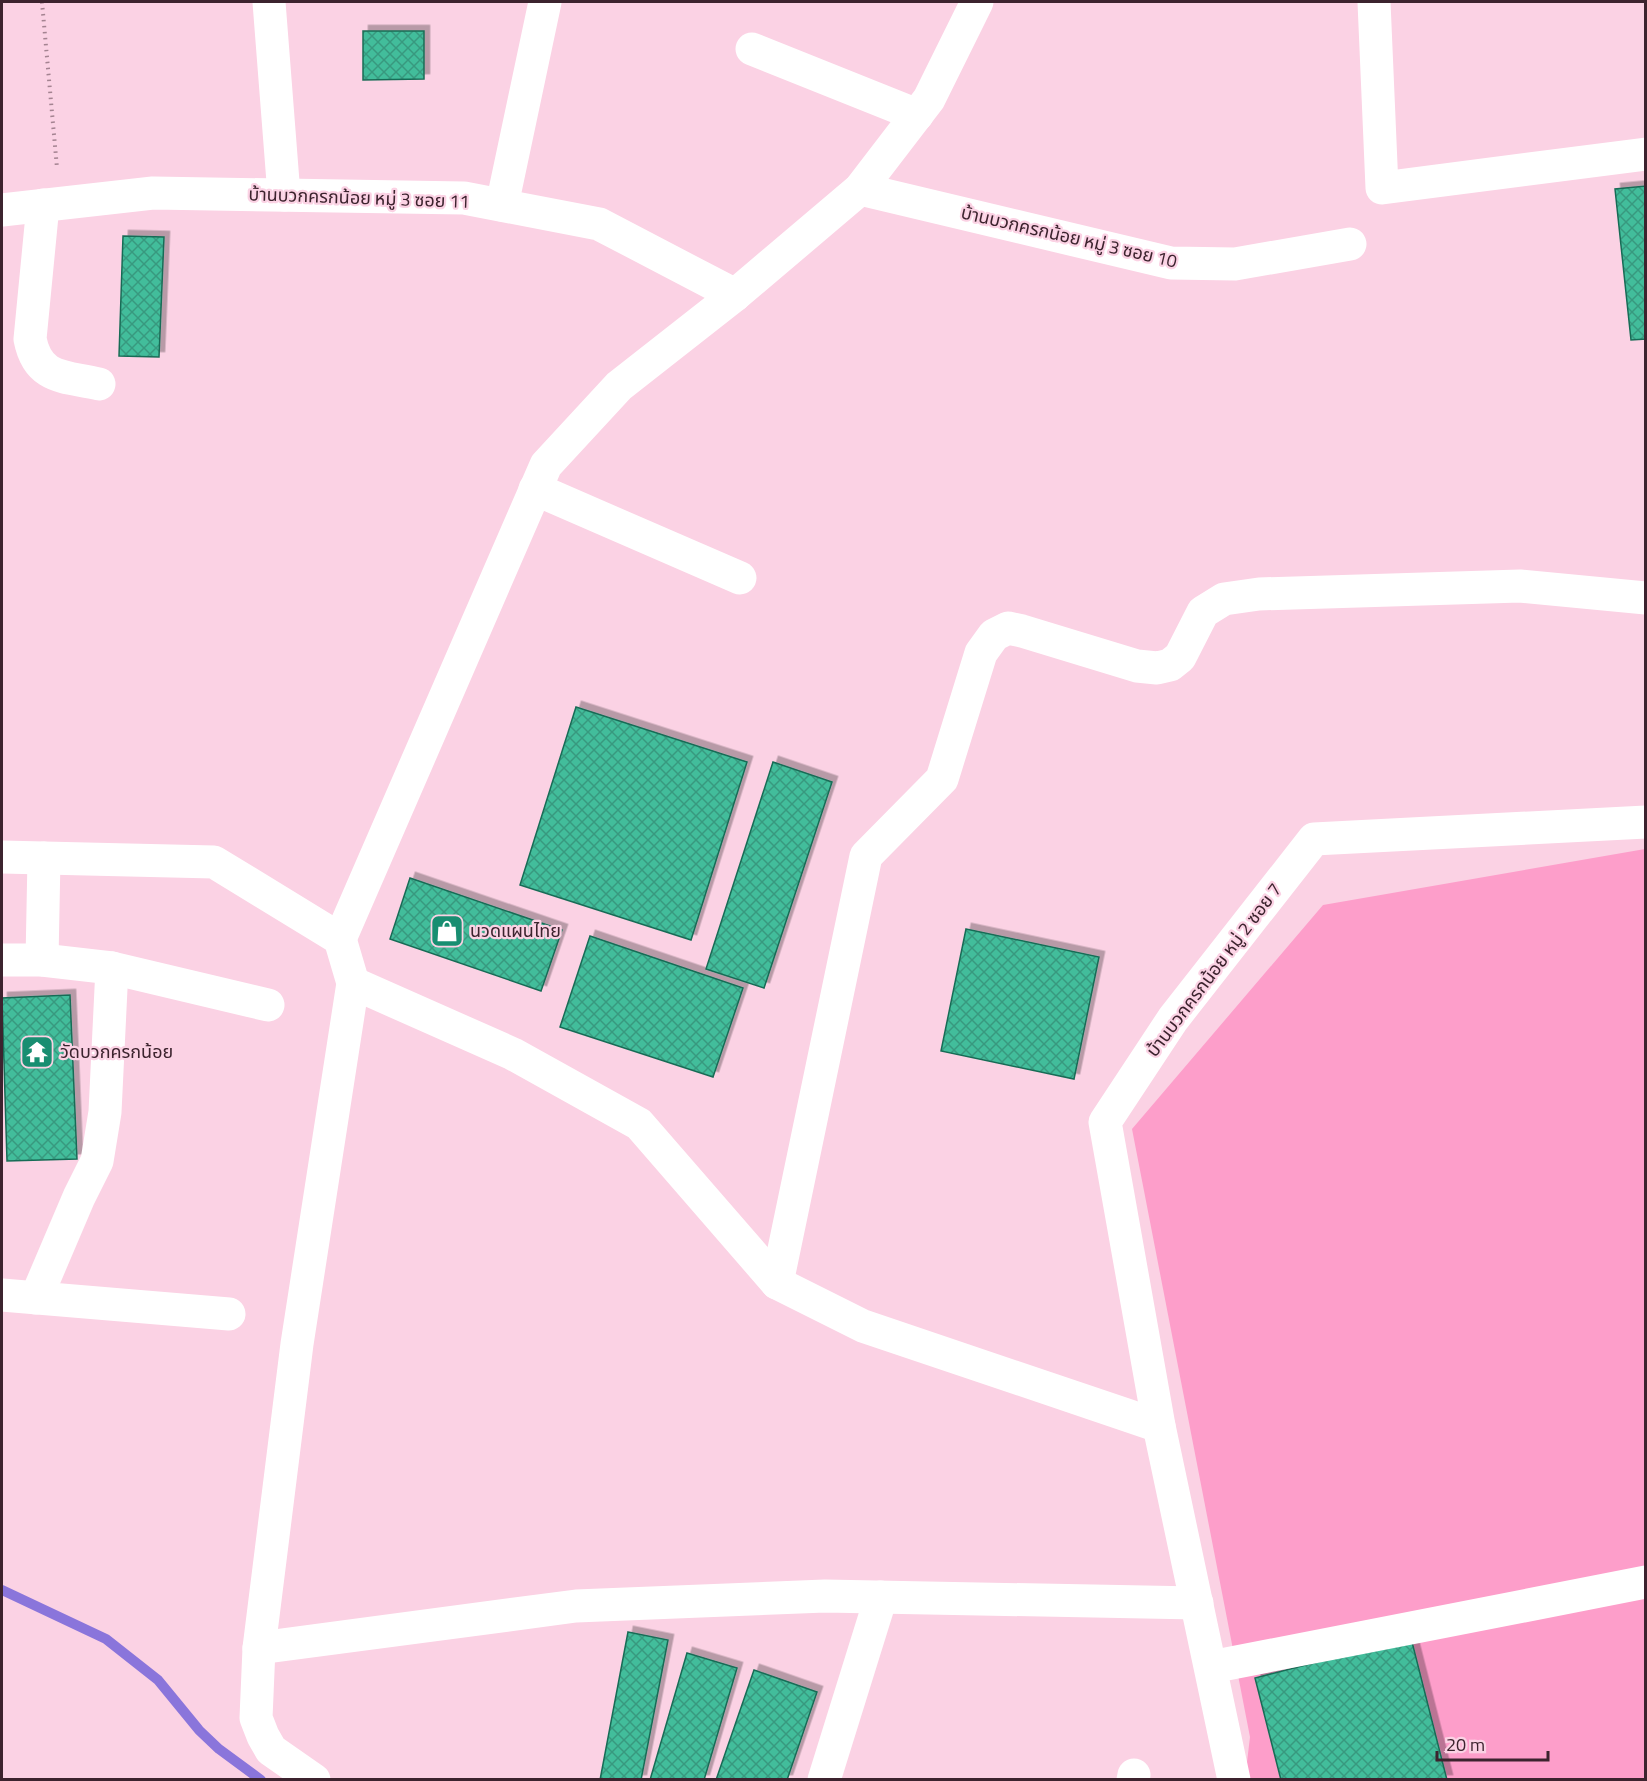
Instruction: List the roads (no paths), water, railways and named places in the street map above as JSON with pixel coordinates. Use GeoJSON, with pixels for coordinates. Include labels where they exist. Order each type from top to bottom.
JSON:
{"type":"FeatureCollection","features":[{"type":"Feature","properties":{"kind":"street"},"geometry":{"type":"LineString","coordinates":[[269,2],[284,195]]}},
{"type":"Feature","properties":{"kind":"street"},"geometry":{"type":"LineString","coordinates":[[502,206],[544,2]]}},
{"type":"Feature","properties":{"kind":"street"},"geometry":{"type":"LineString","coordinates":[[314,1779],[271,1750],[256,1718],[259,1648],[297,1344],[353,983],[340,939],[546,465],[619,386],[735,294],[860,189],[929,99],[977,2]]}},
{"type":"Feature","properties":{"kind":"street"},"geometry":{"type":"LineString","coordinates":[[1374,2],[1382,188],[1646,154]]}},
{"type":"Feature","properties":{"kind":"street"},"geometry":{"type":"LineString","coordinates":[[752,49],[917,115]]}},
{"type":"Feature","properties":{"kind":"street","name":"บ้านบวกครกน้อย หมู่ 3 ซอย 10"},"geometry":{"type":"LineString","coordinates":[[860,189],[1171,263],[1235,264],[1350,244]]}},
{"type":"Feature","properties":{"kind":"street","name":"บ้านบวกครกน้อย หมู่ 3 ซอย 11"},"geometry":{"type":"LineString","coordinates":[[2,210],[153,193],[464,198],[599,224],[735,294]]}},
{"type":"Feature","properties":{"kind":"street"},"geometry":{"type":"LineString","coordinates":[[52,205],[30,339],[33,355],[45,371],[99,384]]}},
{"type":"Feature","properties":{"kind":"street"},"geometry":{"type":"LineString","coordinates":[[535,489],[740,578]]}},
{"type":"Feature","properties":{"kind":"street"},"geometry":{"type":"LineString","coordinates":[[777,1282],[866,856],[942,779],[981,653],[994,634],[1008,628],[1137,666],[1157,668],[1170,665],[1180,657],[1203,612],[1224,599],[1259,594],[1520,586],[1646,598]]}},
{"type":"Feature","properties":{"kind":"street","name":"บ้านบวกครกน้อย หมู่ 2 ซอย 7"},"geometry":{"type":"LineString","coordinates":[[1234,1779],[1160,1426],[1105,1122],[1173,1019],[1314,839],[1646,822]]}},
{"type":"Feature","properties":{"kind":"street"},"geometry":{"type":"LineString","coordinates":[[2,857],[214,862],[340,939]]}},
{"type":"Feature","properties":{"kind":"street"},"geometry":{"type":"LineString","coordinates":[[42,960],[44,858]]}},
{"type":"Feature","properties":{"kind":"street"},"geometry":{"type":"LineString","coordinates":[[2,960],[42,960],[111,968],[268,1005]]}},
{"type":"Feature","properties":{"kind":"street"},"geometry":{"type":"LineString","coordinates":[[36,1298],[79,1197],[97,1161],[105,1112],[111,968]]}},
{"type":"Feature","properties":{"kind":"street"},"geometry":{"type":"LineString","coordinates":[[353,983],[513,1054],[639,1124],[777,1282],[862,1326],[1160,1426]]}},
{"type":"Feature","properties":{"kind":"street"},"geometry":{"type":"LineString","coordinates":[[2,1295],[229,1314]]}},
{"type":"Feature","properties":{"kind":"street"},"geometry":{"type":"LineString","coordinates":[[1211,1667],[1646,1582]]}},
{"type":"Feature","properties":{"kind":"street"},"geometry":{"type":"LineString","coordinates":[[259,1648],[576,1606],[825,1596],[1197,1603]]}},
{"type":"Feature","properties":{"kind":"street"},"geometry":{"type":"LineString","coordinates":[[824,1779],[881,1597]]}},
{"type":"Feature","properties":{"kind":"waterway"},"geometry":{"type":"LineString","coordinates":[[2,1590],[106,1639],[158,1680],[199,1730],[219,1749],[261,1780]]}},
{"type":"Feature","properties":{"kind":"place","name":"นวดแผนไทย"},"geometry":{"type":"Point","coordinates":[447,931]}},
{"type":"Feature","properties":{"kind":"place","name":"วัดบวกครกน้อย"},"geometry":{"type":"Point","coordinates":[37,1052]}}]}
